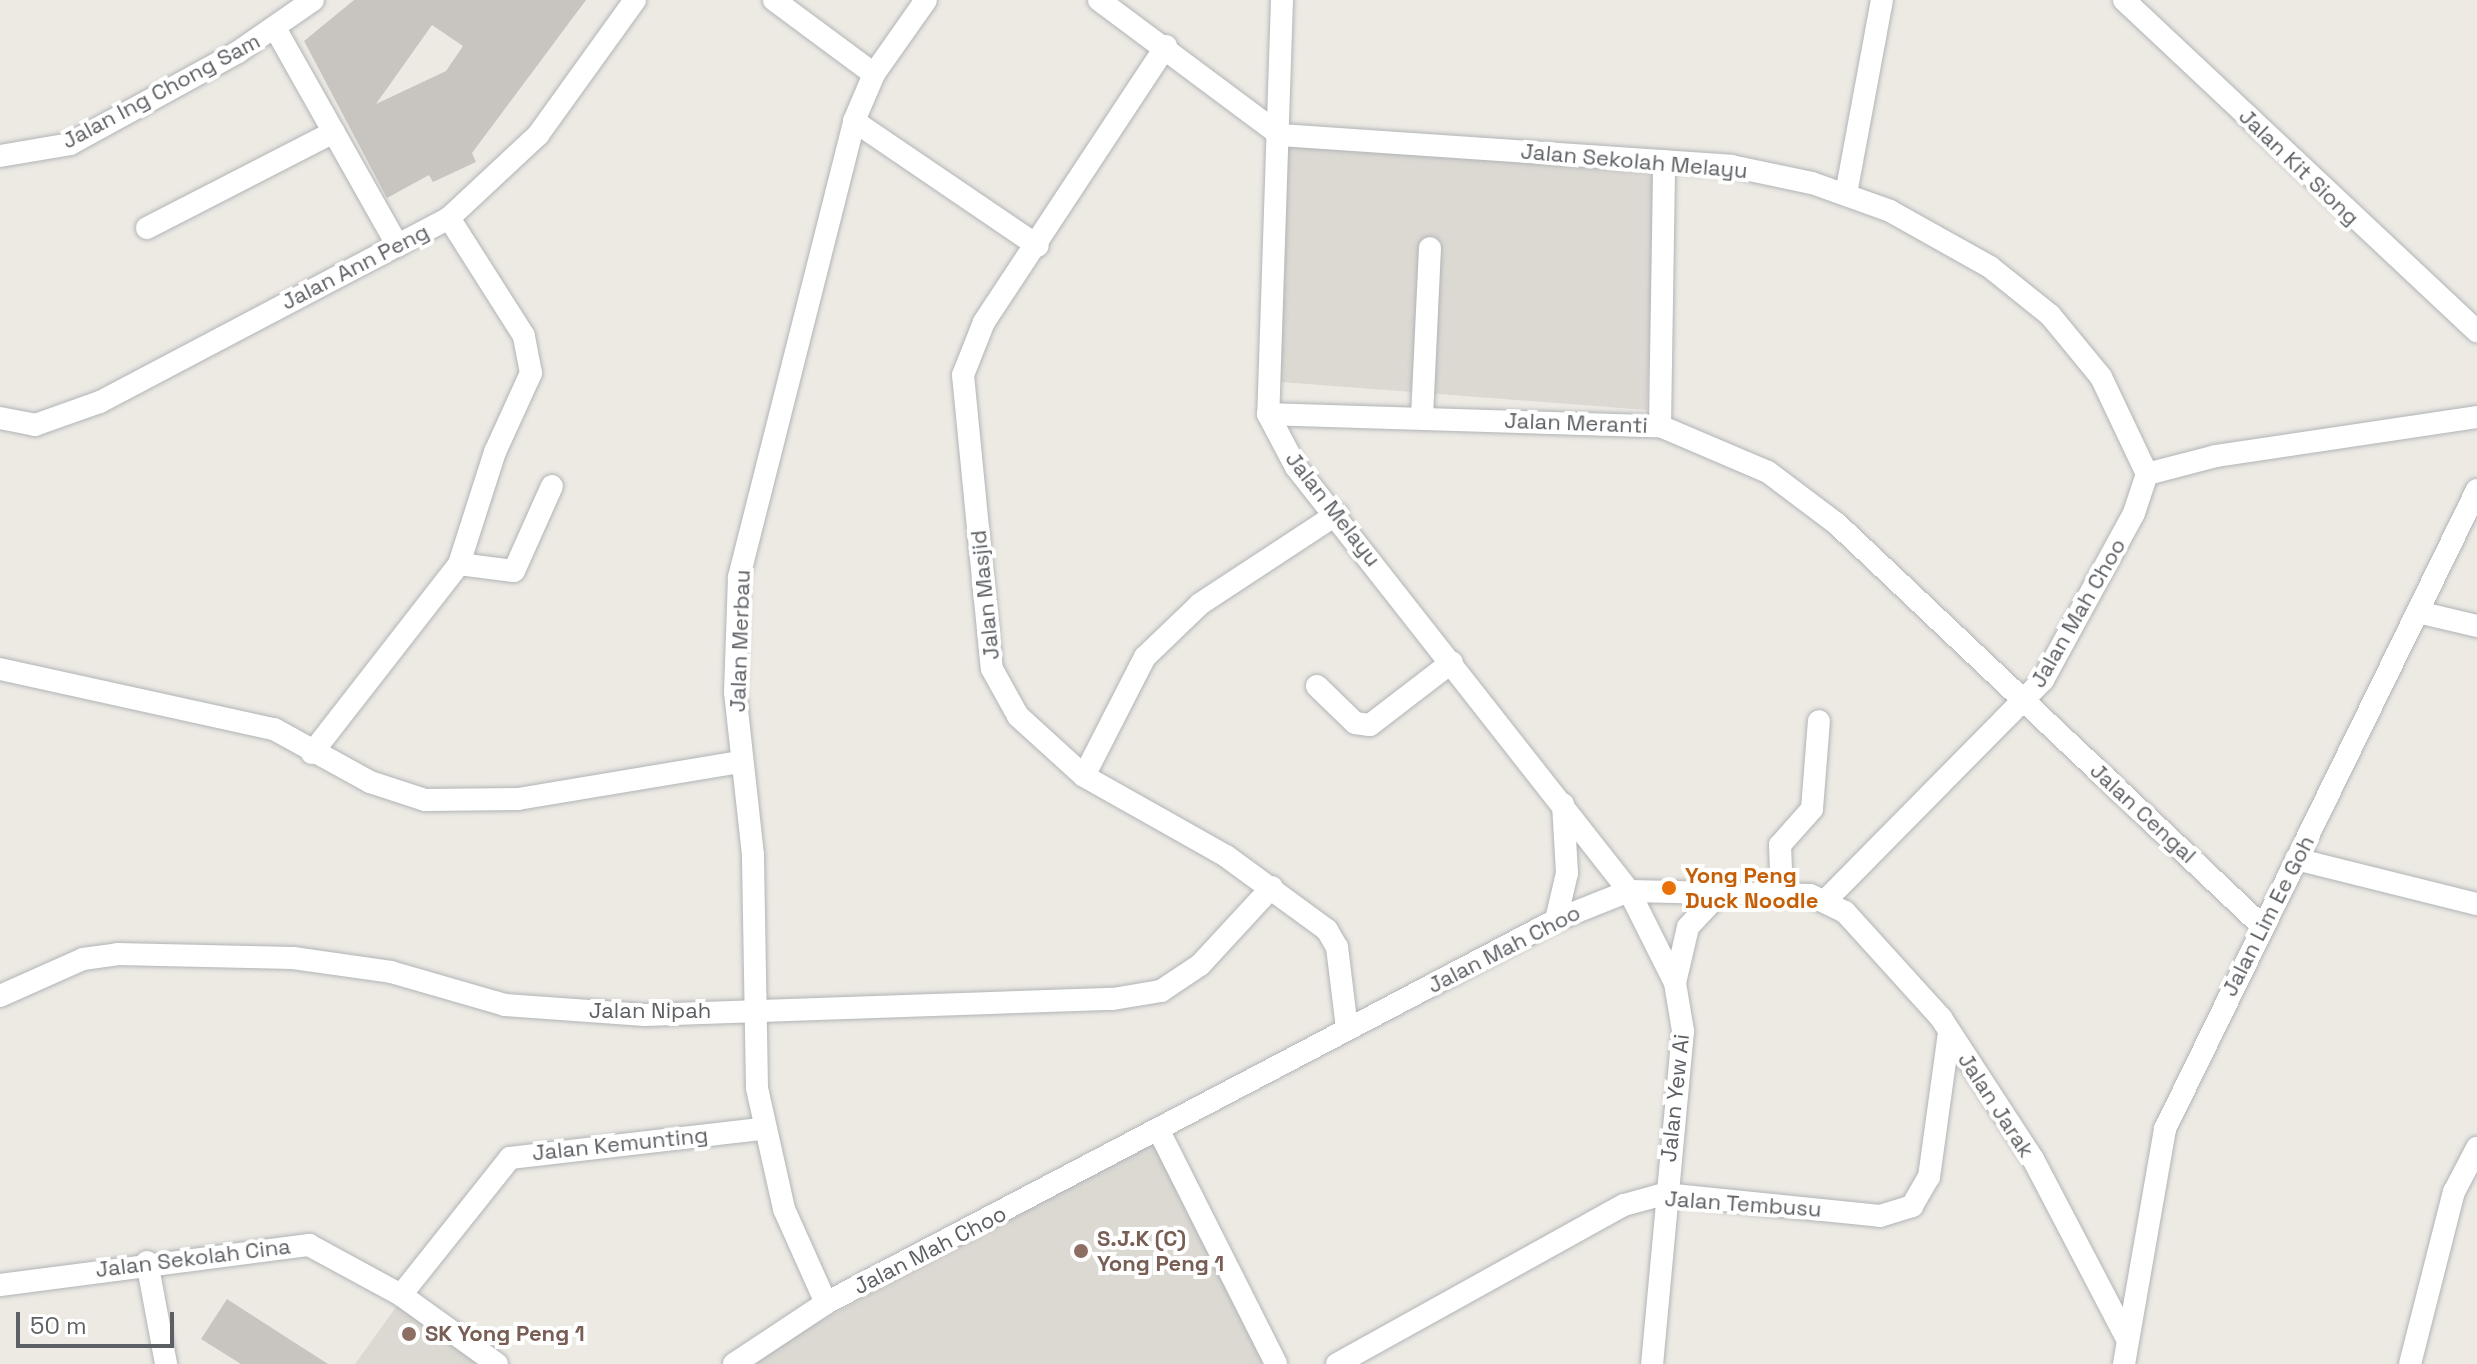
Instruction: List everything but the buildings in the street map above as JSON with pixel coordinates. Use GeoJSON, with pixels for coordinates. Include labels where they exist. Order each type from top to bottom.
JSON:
{"type":"FeatureCollection","features":[{"type":"Feature","properties":{"kind":"street","name":"Jalan Ing Chong Sam"},"geometry":{"type":"LineString","coordinates":[[0,156],[70,144],[275,28],[313,0]]}},
{"type":"Feature","properties":{"kind":"street","name":"Jalan Ann Peng"},"geometry":{"type":"LineString","coordinates":[[0,418],[35,425],[76,413],[449,218],[538,135],[635,0]]}},
{"type":"Feature","properties":{"kind":"street"},"geometry":{"type":"LineString","coordinates":[[774,0],[874,74]]}},
{"type":"Feature","properties":{"kind":"street","name":"Jalan Merbau"},"geometry":{"type":"LineString","coordinates":[[826,1303],[784,1209],[762,1129],[751,1009],[753,855],[739,762],[739,577],[854,121],[874,74],[926,0]]}},
{"type":"Feature","properties":{"kind":"street"},"geometry":{"type":"LineString","coordinates":[[1099,0],[1166,46],[1280,135]]}},
{"type":"Feature","properties":{"kind":"street"},"geometry":{"type":"LineString","coordinates":[[1268,414],[1280,135],[1282,0]]}},
{"type":"Feature","properties":{"kind":"street"},"geometry":{"type":"LineString","coordinates":[[1846,194],[1882,0]]}},
{"type":"Feature","properties":{"kind":"street","name":"Jalan Kit Siong"},"geometry":{"type":"LineString","coordinates":[[2124,0],[2477,331]]}},
{"type":"Feature","properties":{"kind":"street"},"geometry":{"type":"LineString","coordinates":[[275,28],[398,246]]}},
{"type":"Feature","properties":{"kind":"street","name":"Jalan Masjid"},"geometry":{"type":"LineString","coordinates":[[1166,46],[970,350],[964,401],[992,669],[1018,716],[1084,776],[1272,887],[1327,930],[1337,947],[1347,1028]]}},
{"type":"Feature","properties":{"kind":"street"},"geometry":{"type":"LineString","coordinates":[[854,121],[1038,246]]}},
{"type":"Feature","properties":{"kind":"street"},"geometry":{"type":"LineString","coordinates":[[147,228],[334,132]]}},
{"type":"Feature","properties":{"kind":"street","name":"Jalan Sekolah Melayu"},"geometry":{"type":"LineString","coordinates":[[1280,135],[1731,166],[1846,194],[1935,232],[2050,315],[2101,377],[2147,474]]}},
{"type":"Feature","properties":{"kind":"street"},"geometry":{"type":"LineString","coordinates":[[1660,426],[1664,161]]}},
{"type":"Feature","properties":{"kind":"street"},"geometry":{"type":"LineString","coordinates":[[312,753],[459,564],[532,356],[449,218]]}},
{"type":"Feature","properties":{"kind":"street"},"geometry":{"type":"LineString","coordinates":[[1422,417],[1430,248]]}},
{"type":"Feature","properties":{"kind":"street","name":"Jalan Meranti"},"geometry":{"type":"LineString","coordinates":[[1268,414],[1660,426],[1768,472],[1803,496],[2026,702]]}},
{"type":"Feature","properties":{"kind":"street","name":"Jalan Melayu"},"geometry":{"type":"LineString","coordinates":[[1268,414],[1296,467],[1337,514],[1629,891]]}},
{"type":"Feature","properties":{"kind":"street"},"geometry":{"type":"LineString","coordinates":[[2147,474],[2477,417]]}},
{"type":"Feature","properties":{"kind":"street","name":"Jalan Mah Choo"},"geometry":{"type":"LineString","coordinates":[[734,1364],[826,1303],[1160,1133],[1347,1028],[1556,920],[1629,891],[1827,899],[2026,702],[2134,513],[2147,474]]}},
{"type":"Feature","properties":{"kind":"street"},"geometry":{"type":"LineString","coordinates":[[459,564],[514,571],[552,486]]}},
{"type":"Feature","properties":{"kind":"street","name":"Jalan Lim Ee Goh"},"geometry":{"type":"LineString","coordinates":[[2124,1364],[2165,1129],[2260,924],[2422,613],[2477,490]]}},
{"type":"Feature","properties":{"kind":"street"},"geometry":{"type":"LineString","coordinates":[[1084,776],[1145,657],[1200,604],[1337,514]]}},
{"type":"Feature","properties":{"kind":"street"},"geometry":{"type":"LineString","coordinates":[[2422,613],[2477,626]]}},
{"type":"Feature","properties":{"kind":"street"},"geometry":{"type":"LineString","coordinates":[[1317,686],[1355,723],[1370,725],[1452,662]]}},
{"type":"Feature","properties":{"kind":"street"},"geometry":{"type":"LineString","coordinates":[[0,669],[230,716],[274,729],[312,753],[425,800],[518,799],[739,762]]}},
{"type":"Feature","properties":{"kind":"street","name":"Jalan Cengal"},"geometry":{"type":"LineString","coordinates":[[2026,702],[2260,924]]}},
{"type":"Feature","properties":{"kind":"street"},"geometry":{"type":"LineString","coordinates":[[1782,895],[1780,845],[1812,809],[1819,721]]}},
{"type":"Feature","properties":{"kind":"street"},"geometry":{"type":"LineString","coordinates":[[1556,920],[1567,873],[1562,803]]}},
{"type":"Feature","properties":{"kind":"street"},"geometry":{"type":"LineString","coordinates":[[2296,859],[2477,904]]}},
{"type":"Feature","properties":{"kind":"street","name":"Jalan Nipah"},"geometry":{"type":"LineString","coordinates":[[0,996],[83,959],[156,955],[293,958],[391,972],[505,1005],[645,1015],[1113,999],[1161,991],[1200,965],[1272,887]]}},
{"type":"Feature","properties":{"kind":"street","name":"Jalan Yew Ai"},"geometry":{"type":"LineString","coordinates":[[1629,891],[1675,983],[1683,1031],[1664,1194],[1652,1364]]}},
{"type":"Feature","properties":{"kind":"street"},"geometry":{"type":"LineString","coordinates":[[1675,983],[1688,927],[1717,896]]}},
{"type":"Feature","properties":{"kind":"street","name":"Jalan Jarak"},"geometry":{"type":"LineString","coordinates":[[1827,899],[1949,1032],[2033,1159],[2127,1339]]}},
{"type":"Feature","properties":{"kind":"street","name":"Jalan Tembusu"},"geometry":{"type":"LineString","coordinates":[[1337,1364],[1583,1225],[1664,1194],[1880,1216],[1912,1206],[1929,1177],[1949,1032]]}},
{"type":"Feature","properties":{"kind":"street","name":"Jalan Kemunting"},"geometry":{"type":"LineString","coordinates":[[401,1295],[510,1158],[762,1129]]}},
{"type":"Feature","properties":{"kind":"street"},"geometry":{"type":"LineString","coordinates":[[1160,1133],[1276,1364]]}},
{"type":"Feature","properties":{"kind":"street"},"geometry":{"type":"LineString","coordinates":[[2410,1364],[2454,1192],[2477,1148]]}},
{"type":"Feature","properties":{"kind":"street","name":"Jalan Sekolah Cina"},"geometry":{"type":"LineString","coordinates":[[0,1285],[147,1262],[309,1245],[401,1295],[497,1364]]}},
{"type":"Feature","properties":{"kind":"street"},"geometry":{"type":"LineString","coordinates":[[147,1262],[167,1364],[184,1364]]}},
{"type":"Feature","properties":{"kind":"shaded area"},"geometry":{"type":"Polygon","coordinates":[[[1284,125],[1656,150],[1647,410],[1281,382],[1272,336],[1284,125]]]}},
{"type":"Feature","properties":{"kind":"shaded area","name":"S.J.K (C) Yong Peng 1"},"geometry":{"type":"Polygon","coordinates":[[[1154,1142],[1270,1364],[741,1364],[1154,1142]]]}},
{"type":"Feature","properties":{"kind":"shaded area","name":"SK Yong Peng 1"},"geometry":{"type":"Polygon","coordinates":[[[399,1303],[482,1364],[355,1364],[399,1303]]]}},
{"type":"Feature","properties":{"kind":"place","name":"Yong Peng Duck Noodle"},"geometry":{"type":"Point","coordinates":[1669,888]}},
{"type":"Feature","properties":{"kind":"place","name":"S.J.K (C) Yong Peng 1"},"geometry":{"type":"Point","coordinates":[1081,1251]}},
{"type":"Feature","properties":{"kind":"place","name":"SK Yong Peng 1"},"geometry":{"type":"Point","coordinates":[409,1334]}}]}
